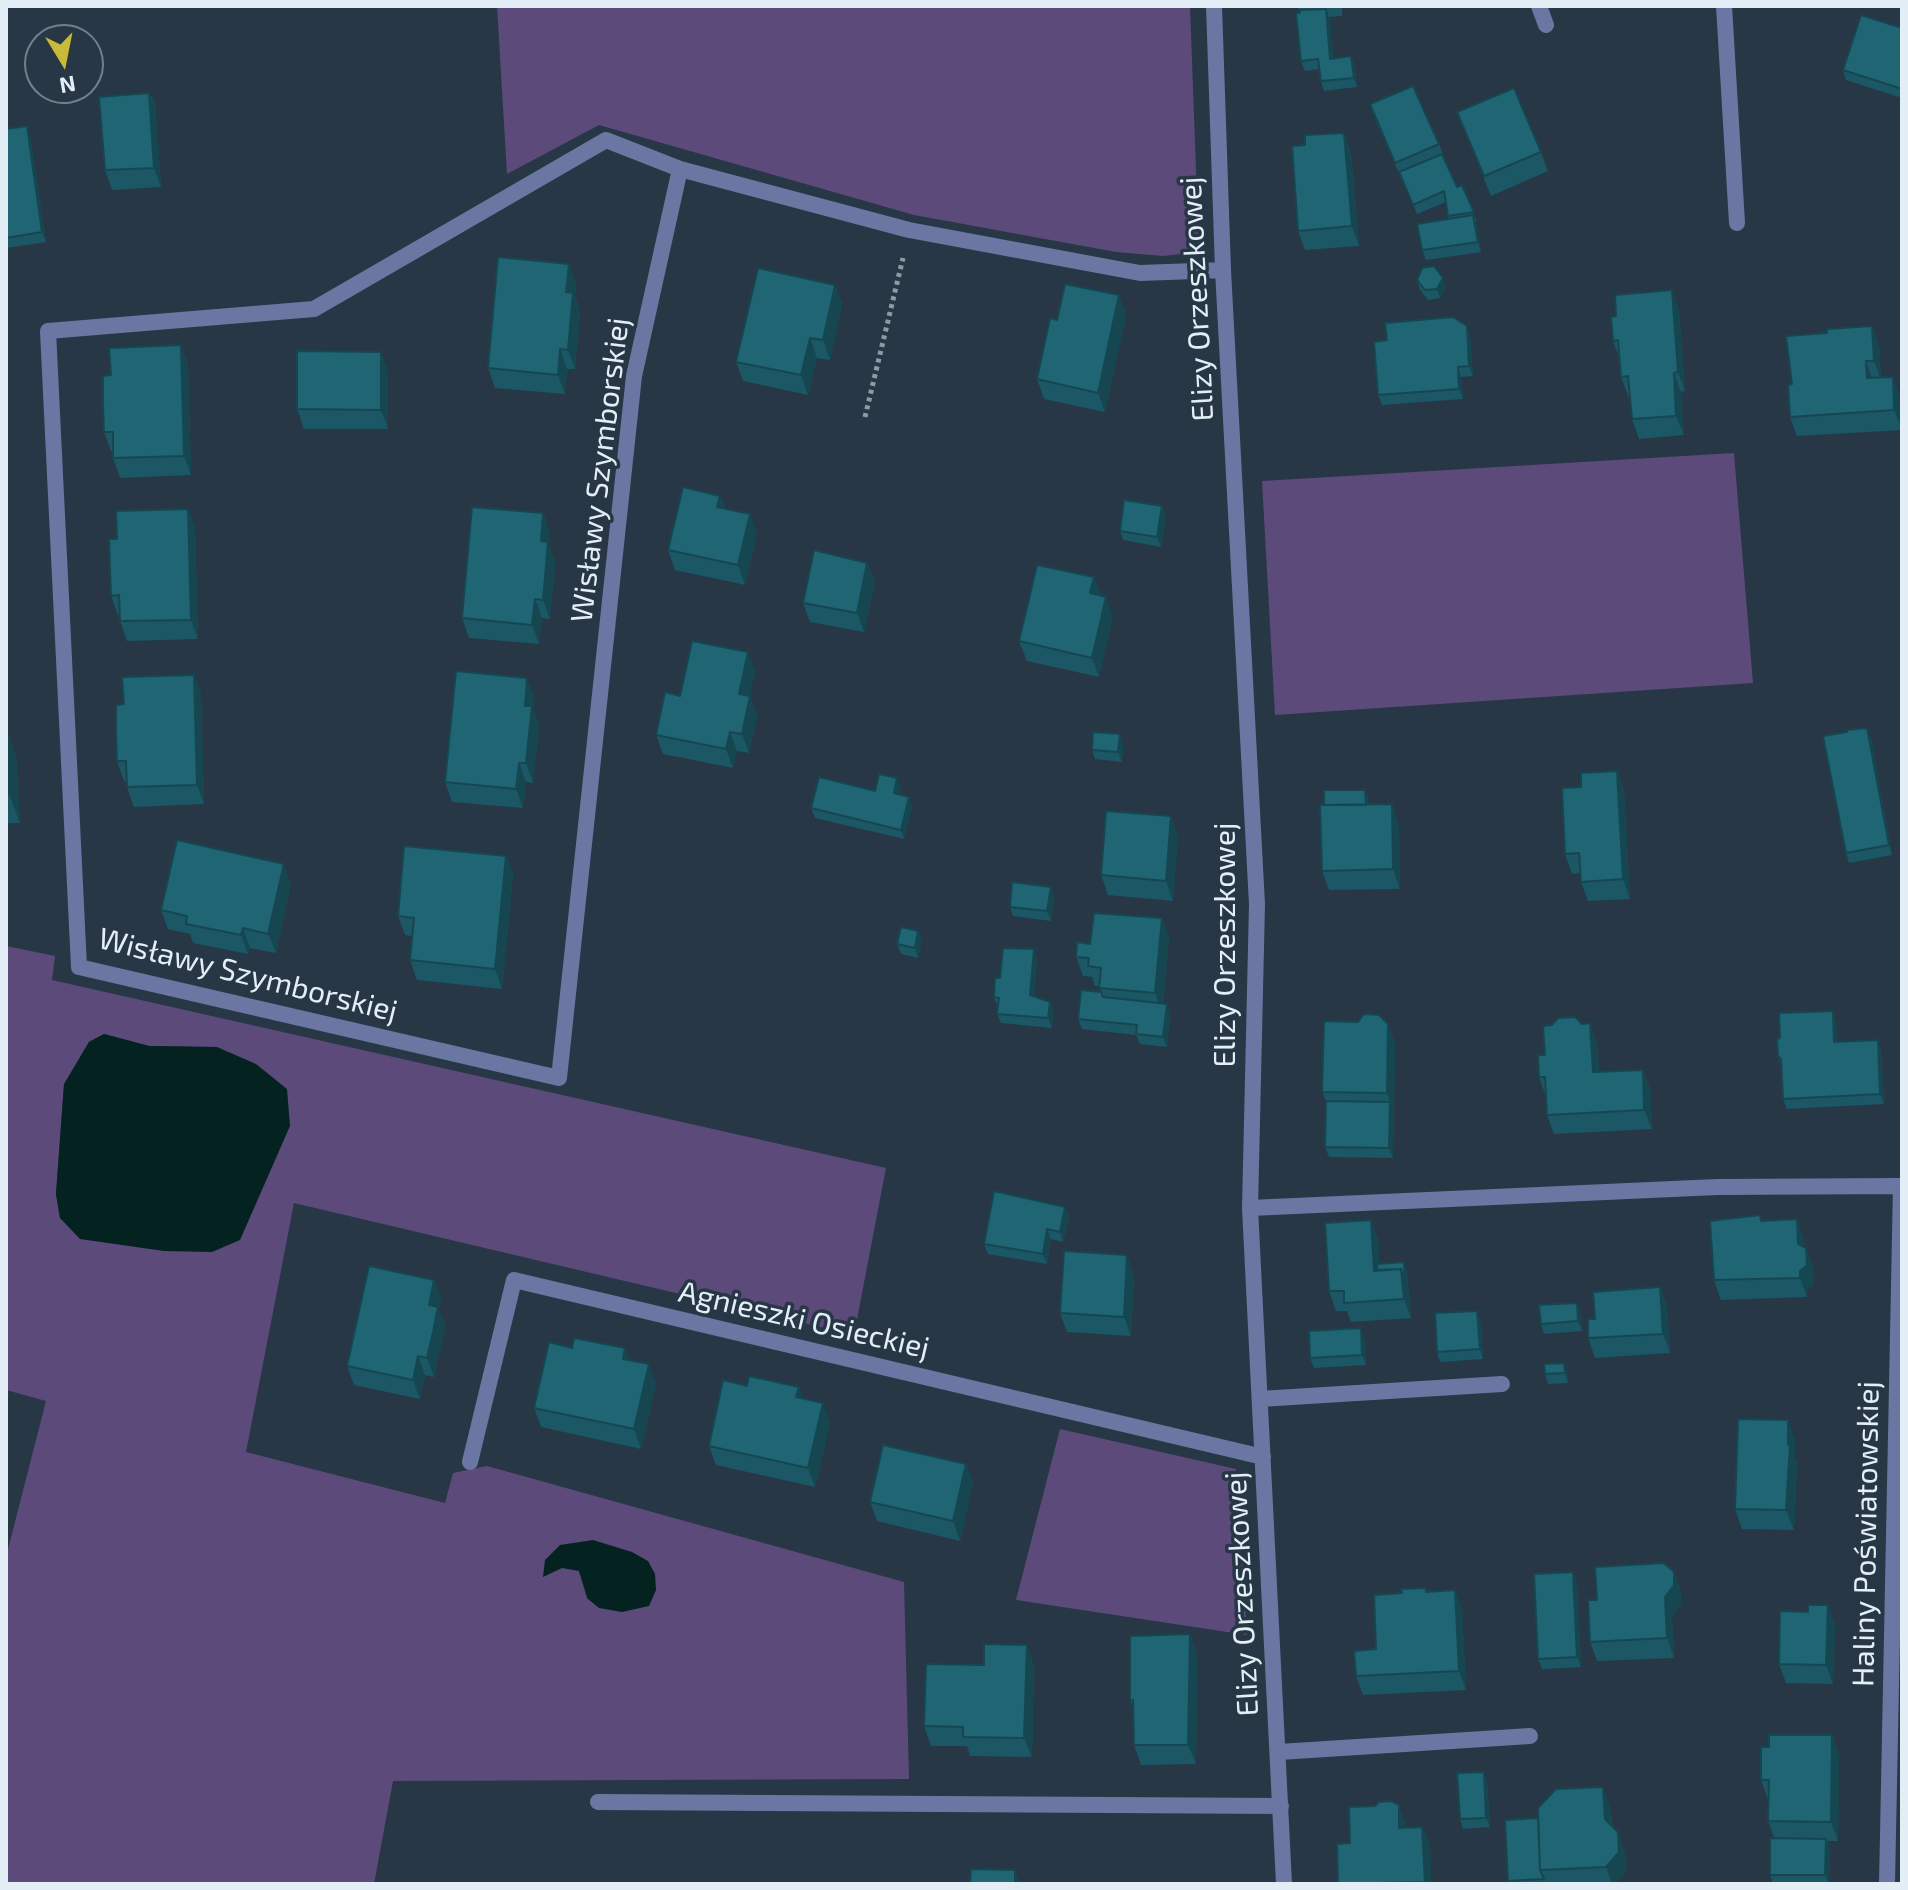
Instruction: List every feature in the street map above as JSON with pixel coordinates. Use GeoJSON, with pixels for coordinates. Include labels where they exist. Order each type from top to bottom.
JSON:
{"type":"FeatureCollection","features":[{"type":"Feature","properties":{"kind":"street","name":"Elizy Orzeszkowej"},"geometry":{"type":"LineString","coordinates":[[1214,6],[1223,270],[1257,904],[1250,1208],[1284,1884]]}},
{"type":"Feature","properties":{"kind":"street"},"geometry":{"type":"LineString","coordinates":[[1539,6],[1546,25]]}},
{"type":"Feature","properties":{"kind":"street"},"geometry":{"type":"LineString","coordinates":[[1724,6],[1737,223]]}},
{"type":"Feature","properties":{"kind":"street","name":"Wisławy Szymborskiej"},"geometry":{"type":"LineString","coordinates":[[680,169],[634,376],[559,1078],[79,967],[48,331],[314,309],[606,140],[680,169],[909,230],[1140,273],[1223,270]]}},
{"type":"Feature","properties":{"kind":"street","name":"Haliny Poświatowskiej"},"geometry":{"type":"LineString","coordinates":[[1250,1208],[1717,1187],[1902,1186],[1887,1884]]}},
{"type":"Feature","properties":{"kind":"street","name":"Agnieszki Osieckiej"},"geometry":{"type":"LineString","coordinates":[[470,1462],[514,1280],[1263,1457]]}},
{"type":"Feature","properties":{"kind":"street"},"geometry":{"type":"LineString","coordinates":[[1260,1399],[1502,1384]]}},
{"type":"Feature","properties":{"kind":"street"},"geometry":{"type":"LineString","coordinates":[[1279,1752],[1530,1736]]}},
{"type":"Feature","properties":{"kind":"street"},"geometry":{"type":"LineString","coordinates":[[598,1802],[1281,1806]]}},
{"type":"Feature","properties":{"kind":"path"},"geometry":{"type":"LineString","coordinates":[[865,417],[909,230]]}},
{"type":"Feature","properties":{"kind":"shaded area"},"geometry":{"type":"Polygon","coordinates":[[[497,6],[1190,6],[1199,252],[1163,256],[1116,252],[914,215],[599,125],[507,174],[497,6]]]}},
{"type":"Feature","properties":{"kind":"shaded area"},"geometry":{"type":"Polygon","coordinates":[[[1734,453],[1753,683],[1275,715],[1262,481],[1734,453]]]}},
{"type":"Feature","properties":{"kind":"shaded area"},"geometry":{"type":"Polygon","coordinates":[[[6,946],[55,956],[52,980],[886,1168],[854,1335],[294,1203],[246,1452],[445,1503],[453,1473],[487,1466],[904,1582],[909,1779],[393,1781],[374,1884],[6,1884],[6,1557],[46,1401],[6,1390],[6,946]],[[104,1034],[89,1042],[64,1085],[56,1194],[60,1218],[217,1047],[149,1046],[104,1034]],[[545,1560],[579,1571],[587,1599],[656,1590],[545,1560]]]}},
{"type":"Feature","properties":{"kind":"shaded area"},"geometry":{"type":"Polygon","coordinates":[[[104,1034],[149,1046],[217,1047],[256,1064],[287,1089],[290,1126],[240,1240],[212,1252],[164,1251],[80,1239],[60,1218],[56,1194],[64,1084],[89,1042],[104,1034]]]}},
{"type":"Feature","properties":{"kind":"shaded area"},"geometry":{"type":"Polygon","coordinates":[[[1060,1429],[1236,1469],[1247,1635],[1016,1600],[1060,1429]]]}},
{"type":"Feature","properties":{"kind":"shaded area"},"geometry":{"type":"Polygon","coordinates":[[[593,1540],[632,1552],[648,1561],[655,1574],[656,1590],[649,1606],[622,1612],[599,1608],[588,1599],[579,1571],[562,1568],[543,1577],[545,1560],[560,1545],[593,1540]]]}},
{"type":"Feature","properties":{"kind":"building"},"geometry":{"type":"Polygon","coordinates":[[[1326,9],[1330,59],[1351,56],[1354,78],[1321,81],[1318,59],[1301,61],[1296,13],[1300,10],[1326,9]]]}},
{"type":"Feature","properties":{"kind":"building"},"geometry":{"type":"Polygon","coordinates":[[[1861,15],[1902,28],[1902,89],[1843,70],[1861,15]]]}},
{"type":"Feature","properties":{"kind":"building"},"geometry":{"type":"Polygon","coordinates":[[[1413,86],[1439,144],[1395,163],[1370,104],[1413,86]]]}},
{"type":"Feature","properties":{"kind":"building"},"geometry":{"type":"Polygon","coordinates":[[[1514,88],[1541,152],[1484,176],[1457,112],[1514,88]]]}},
{"type":"Feature","properties":{"kind":"building"},"geometry":{"type":"Polygon","coordinates":[[[149,93],[154,168],[105,170],[100,104],[104,104],[104,97],[149,93]]]}},
{"type":"Feature","properties":{"kind":"building"},"geometry":{"type":"Polygon","coordinates":[[[27,126],[42,232],[6,238],[6,129],[27,126]]]}},
{"type":"Feature","properties":{"kind":"building"},"geometry":{"type":"Polygon","coordinates":[[[1344,133],[1352,226],[1298,231],[1292,146],[1305,145],[1305,135],[1344,133]]]}},
{"type":"Feature","properties":{"kind":"building"},"geometry":{"type":"Polygon","coordinates":[[[1442,154],[1457,187],[1462,185],[1474,212],[1448,216],[1444,191],[1413,205],[1399,172],[1442,154]]]}},
{"type":"Feature","properties":{"kind":"building"},"geometry":{"type":"Polygon","coordinates":[[[1473,215],[1478,242],[1422,250],[1417,224],[1473,215]]]}},
{"type":"Feature","properties":{"kind":"building"},"geometry":{"type":"Polygon","coordinates":[[[498,257],[569,264],[566,292],[573,293],[568,350],[560,349],[558,375],[488,368],[498,257]]]}},
{"type":"Feature","properties":{"kind":"building"},"geometry":{"type":"Polygon","coordinates":[[[1434,266],[1443,278],[1437,289],[1425,290],[1417,280],[1422,268],[1434,266]]]}},
{"type":"Feature","properties":{"kind":"building"},"geometry":{"type":"Polygon","coordinates":[[[758,268],[835,285],[823,340],[810,338],[801,375],[736,362],[758,268]]]}},
{"type":"Feature","properties":{"kind":"building"},"geometry":{"type":"Polygon","coordinates":[[[1065,284],[1119,295],[1098,393],[1037,379],[1050,318],[1057,320],[1065,284]]]}},
{"type":"Feature","properties":{"kind":"building"},"geometry":{"type":"Polygon","coordinates":[[[1672,290],[1678,372],[1674,373],[1676,416],[1632,419],[1628,376],[1621,377],[1618,340],[1613,341],[1611,317],[1616,316],[1615,295],[1672,290]]]}},
{"type":"Feature","properties":{"kind":"building"},"geometry":{"type":"Polygon","coordinates":[[[1453,317],[1467,326],[1469,366],[1458,367],[1459,389],[1378,395],[1374,342],[1387,340],[1385,323],[1453,317]]]}},
{"type":"Feature","properties":{"kind":"building"},"geometry":{"type":"Polygon","coordinates":[[[1872,326],[1874,361],[1866,361],[1867,378],[1893,377],[1894,410],[1790,417],[1788,385],[1792,384],[1786,336],[1872,326]]]}},
{"type":"Feature","properties":{"kind":"building"},"geometry":{"type":"Polygon","coordinates":[[[181,345],[184,456],[113,458],[113,432],[104,432],[103,405],[103,376],[111,375],[109,348],[181,345]]]}},
{"type":"Feature","properties":{"kind":"building"},"geometry":{"type":"Polygon","coordinates":[[[297,351],[381,352],[381,410],[297,409],[297,351]]]}},
{"type":"Feature","properties":{"kind":"building"},"geometry":{"type":"Polygon","coordinates":[[[683,487],[720,496],[717,507],[750,514],[738,565],[668,550],[683,487]]]}},
{"type":"Feature","properties":{"kind":"building"},"geometry":{"type":"Polygon","coordinates":[[[1124,500],[1162,506],[1157,537],[1120,531],[1124,500]]]}},
{"type":"Feature","properties":{"kind":"building"},"geometry":{"type":"Polygon","coordinates":[[[472,507],[543,513],[541,541],[548,542],[543,600],[535,599],[532,625],[462,618],[472,507]]]}},
{"type":"Feature","properties":{"kind":"building"},"geometry":{"type":"Polygon","coordinates":[[[188,509],[191,620],[120,621],[119,595],[111,596],[110,569],[109,539],[117,539],[116,511],[188,509]]]}},
{"type":"Feature","properties":{"kind":"building"},"geometry":{"type":"Polygon","coordinates":[[[814,550],[867,563],[857,613],[803,603],[814,550]]]}},
{"type":"Feature","properties":{"kind":"building"},"geometry":{"type":"Polygon","coordinates":[[[1037,565],[1094,577],[1090,593],[1106,597],[1092,658],[1019,641],[1037,565]]]}},
{"type":"Feature","properties":{"kind":"building"},"geometry":{"type":"Polygon","coordinates":[[[692,641],[748,652],[739,694],[750,696],[742,734],[730,732],[726,749],[656,735],[665,692],[680,696],[692,641]]]}},
{"type":"Feature","properties":{"kind":"building"},"geometry":{"type":"Polygon","coordinates":[[[456,671],[527,678],[525,706],[532,706],[526,763],[519,763],[516,789],[445,782],[456,671]]]}},
{"type":"Feature","properties":{"kind":"building"},"geometry":{"type":"Polygon","coordinates":[[[194,675],[197,785],[127,787],[126,761],[117,761],[116,705],[124,704],[122,677],[194,675]]]}},
{"type":"Feature","properties":{"kind":"building"},"geometry":{"type":"Polygon","coordinates":[[[1867,728],[1889,845],[1846,853],[1823,736],[1867,728]]]}},
{"type":"Feature","properties":{"kind":"building"},"geometry":{"type":"Polygon","coordinates":[[[1093,732],[1120,734],[1118,752],[1092,750],[1093,732]]]}},
{"type":"Feature","properties":{"kind":"building"},"geometry":{"type":"Polygon","coordinates":[[[6,738],[9,794],[6,794],[6,738]]]}},
{"type":"Feature","properties":{"kind":"building"},"geometry":{"type":"Polygon","coordinates":[[[1617,771],[1623,879],[1581,882],[1579,853],[1565,854],[1562,788],[1581,787],[1581,773],[1617,771]]]}},
{"type":"Feature","properties":{"kind":"building"},"geometry":{"type":"Polygon","coordinates":[[[879,774],[897,778],[894,793],[909,797],[901,830],[811,808],[819,777],[875,791],[879,774]]]}},
{"type":"Feature","properties":{"kind":"building"},"geometry":{"type":"Polygon","coordinates":[[[1324,790],[1365,790],[1366,805],[1324,805],[1324,790]]]}},
{"type":"Feature","properties":{"kind":"building"},"geometry":{"type":"Polygon","coordinates":[[[1392,804],[1393,869],[1322,871],[1320,805],[1392,804]]]}},
{"type":"Feature","properties":{"kind":"building"},"geometry":{"type":"Polygon","coordinates":[[[1106,811],[1171,816],[1166,881],[1101,875],[1106,811]]]}},
{"type":"Feature","properties":{"kind":"building"},"geometry":{"type":"Polygon","coordinates":[[[177,840],[284,864],[268,934],[243,928],[241,935],[186,924],[187,916],[161,910],[177,840]]]}},
{"type":"Feature","properties":{"kind":"building"},"geometry":{"type":"Polygon","coordinates":[[[404,846],[506,856],[495,969],[410,960],[414,918],[398,916],[404,846]]]}},
{"type":"Feature","properties":{"kind":"building"},"geometry":{"type":"Polygon","coordinates":[[[1012,882],[1051,887],[1047,911],[1010,907],[1012,882]]]}},
{"type":"Feature","properties":{"kind":"building"},"geometry":{"type":"Polygon","coordinates":[[[1094,913],[1162,918],[1155,993],[1099,988],[1101,968],[1088,966],[1089,958],[1076,957],[1077,942],[1090,944],[1094,913]]]}},
{"type":"Feature","properties":{"kind":"building"},"geometry":{"type":"Polygon","coordinates":[[[901,927],[918,931],[915,948],[897,944],[901,927]]]}},
{"type":"Feature","properties":{"kind":"building"},"geometry":{"type":"Polygon","coordinates":[[[1003,948],[1034,949],[1030,995],[1050,1002],[1048,1018],[997,1014],[999,998],[994,997],[995,978],[1000,978],[1003,948]]]}},
{"type":"Feature","properties":{"kind":"building"},"geometry":{"type":"Polygon","coordinates":[[[1081,990],[1101,992],[1103,997],[1167,1004],[1163,1037],[1136,1034],[1137,1025],[1078,1019],[1081,990]]]}},
{"type":"Feature","properties":{"kind":"building"},"geometry":{"type":"Polygon","coordinates":[[[1833,1011],[1834,1042],[1878,1040],[1880,1094],[1783,1099],[1777,1040],[1780,1037],[1779,1013],[1833,1011]]]}},
{"type":"Feature","properties":{"kind":"building"},"geometry":{"type":"Polygon","coordinates":[[[1364,1014],[1379,1015],[1388,1024],[1387,1093],[1322,1092],[1324,1021],[1358,1022],[1364,1014]]]}},
{"type":"Feature","properties":{"kind":"building"},"geometry":{"type":"Polygon","coordinates":[[[1575,1017],[1582,1024],[1590,1023],[1593,1072],[1643,1070],[1644,1110],[1547,1115],[1545,1077],[1539,1077],[1538,1055],[1545,1055],[1543,1026],[1552,1025],[1558,1018],[1575,1017]]]}},
{"type":"Feature","properties":{"kind":"building"},"geometry":{"type":"Polygon","coordinates":[[[1326,1101],[1390,1102],[1389,1148],[1325,1147],[1326,1101]]]}},
{"type":"Feature","properties":{"kind":"building"},"geometry":{"type":"Polygon","coordinates":[[[994,1191],[1065,1207],[1060,1232],[1047,1229],[1043,1254],[984,1244],[994,1191]]]}},
{"type":"Feature","properties":{"kind":"building"},"geometry":{"type":"Polygon","coordinates":[[[1760,1215],[1761,1221],[1797,1219],[1798,1244],[1806,1248],[1807,1265],[1800,1271],[1800,1278],[1714,1280],[1710,1221],[1760,1215]]]}},
{"type":"Feature","properties":{"kind":"building"},"geometry":{"type":"Polygon","coordinates":[[[1371,1220],[1374,1271],[1401,1269],[1404,1299],[1344,1303],[1344,1291],[1329,1291],[1325,1223],[1371,1220]]]}},
{"type":"Feature","properties":{"kind":"building"},"geometry":{"type":"Polygon","coordinates":[[[1064,1251],[1127,1255],[1124,1317],[1060,1313],[1064,1251]]]}},
{"type":"Feature","properties":{"kind":"building"},"geometry":{"type":"Polygon","coordinates":[[[1404,1262],[1405,1278],[1401,1269],[1377,1270],[1377,1264],[1404,1262]]]}},
{"type":"Feature","properties":{"kind":"building"},"geometry":{"type":"Polygon","coordinates":[[[369,1266],[434,1280],[429,1305],[438,1307],[433,1332],[427,1358],[418,1356],[413,1380],[347,1366],[369,1266]]]}},
{"type":"Feature","properties":{"kind":"building"},"geometry":{"type":"Polygon","coordinates":[[[1660,1287],[1663,1334],[1588,1338],[1588,1319],[1595,1319],[1593,1292],[1660,1287]]]}},
{"type":"Feature","properties":{"kind":"building"},"geometry":{"type":"Polygon","coordinates":[[[1577,1303],[1578,1321],[1541,1324],[1539,1305],[1577,1303]]]}},
{"type":"Feature","properties":{"kind":"building"},"geometry":{"type":"Polygon","coordinates":[[[1477,1311],[1480,1349],[1437,1352],[1435,1313],[1477,1311]]]}},
{"type":"Feature","properties":{"kind":"building"},"geometry":{"type":"Polygon","coordinates":[[[1361,1328],[1362,1355],[1310,1358],[1309,1331],[1361,1328]]]}},
{"type":"Feature","properties":{"kind":"building"},"geometry":{"type":"Polygon","coordinates":[[[574,1338],[625,1348],[623,1359],[649,1364],[634,1429],[534,1408],[549,1342],[572,1348],[574,1338]]]}},
{"type":"Feature","properties":{"kind":"building"},"geometry":{"type":"Polygon","coordinates":[[[1564,1363],[1565,1373],[1545,1374],[1544,1364],[1564,1363]]]}},
{"type":"Feature","properties":{"kind":"building"},"geometry":{"type":"Polygon","coordinates":[[[749,1376],[799,1387],[796,1397],[823,1403],[808,1468],[709,1446],[723,1380],[747,1386],[749,1376]]]}},
{"type":"Feature","properties":{"kind":"building"},"geometry":{"type":"Polygon","coordinates":[[[1738,1419],[1788,1420],[1790,1445],[1786,1510],[1735,1509],[1738,1419]]]}},
{"type":"Feature","properties":{"kind":"building"},"geometry":{"type":"Polygon","coordinates":[[[883,1445],[966,1464],[953,1521],[870,1502],[883,1445]]]}},
{"type":"Feature","properties":{"kind":"building"},"geometry":{"type":"Polygon","coordinates":[[[1664,1563],[1674,1572],[1674,1585],[1665,1597],[1667,1638],[1590,1642],[1588,1600],[1597,1600],[1595,1567],[1664,1563]]]}},
{"type":"Feature","properties":{"kind":"building"},"geometry":{"type":"Polygon","coordinates":[[[1573,1572],[1577,1657],[1538,1659],[1534,1574],[1573,1572]]]}},
{"type":"Feature","properties":{"kind":"building"},"geometry":{"type":"Polygon","coordinates":[[[1426,1588],[1426,1592],[1455,1590],[1459,1671],[1356,1676],[1354,1651],[1376,1649],[1374,1595],[1426,1588]]]}},
{"type":"Feature","properties":{"kind":"building"},"geometry":{"type":"Polygon","coordinates":[[[1808,1605],[1828,1605],[1826,1665],[1779,1664],[1780,1611],[1808,1612],[1808,1605]]]}},
{"type":"Feature","properties":{"kind":"building"},"geometry":{"type":"Polygon","coordinates":[[[1190,1634],[1188,1745],[1134,1745],[1130,1636],[1190,1634]]]}},
{"type":"Feature","properties":{"kind":"building"},"geometry":{"type":"Polygon","coordinates":[[[984,1644],[1027,1645],[1024,1738],[963,1737],[963,1727],[924,1726],[926,1664],[984,1665],[984,1644]]]}},
{"type":"Feature","properties":{"kind":"building"},"geometry":{"type":"Polygon","coordinates":[[[1769,1735],[1832,1735],[1831,1822],[1768,1821],[1769,1780],[1761,1780],[1761,1747],[1769,1747],[1769,1735]]]}},
{"type":"Feature","properties":{"kind":"building"},"geometry":{"type":"Polygon","coordinates":[[[1484,1772],[1486,1818],[1460,1819],[1457,1773],[1484,1772]]]}},
{"type":"Feature","properties":{"kind":"building"},"geometry":{"type":"Polygon","coordinates":[[[1603,1787],[1605,1819],[1618,1832],[1619,1852],[1606,1867],[1540,1870],[1538,1808],[1556,1789],[1603,1787]]]}},
{"type":"Feature","properties":{"kind":"building"},"geometry":{"type":"Polygon","coordinates":[[[1391,1801],[1399,1805],[1399,1828],[1422,1827],[1425,1882],[1338,1884],[1337,1844],[1350,1843],[1349,1807],[1375,1806],[1379,1802],[1391,1801]]]}},
{"type":"Feature","properties":{"kind":"building"},"geometry":{"type":"Polygon","coordinates":[[[1538,1818],[1540,1870],[1544,1879],[1508,1881],[1505,1820],[1538,1818]]]}},
{"type":"Feature","properties":{"kind":"building"},"geometry":{"type":"Polygon","coordinates":[[[1770,1838],[1826,1839],[1825,1875],[1770,1875],[1770,1838]]]}},
{"type":"Feature","properties":{"kind":"building"},"geometry":{"type":"Polygon","coordinates":[[[971,1869],[1015,1870],[1015,1884],[970,1884],[971,1869]]]}}]}
